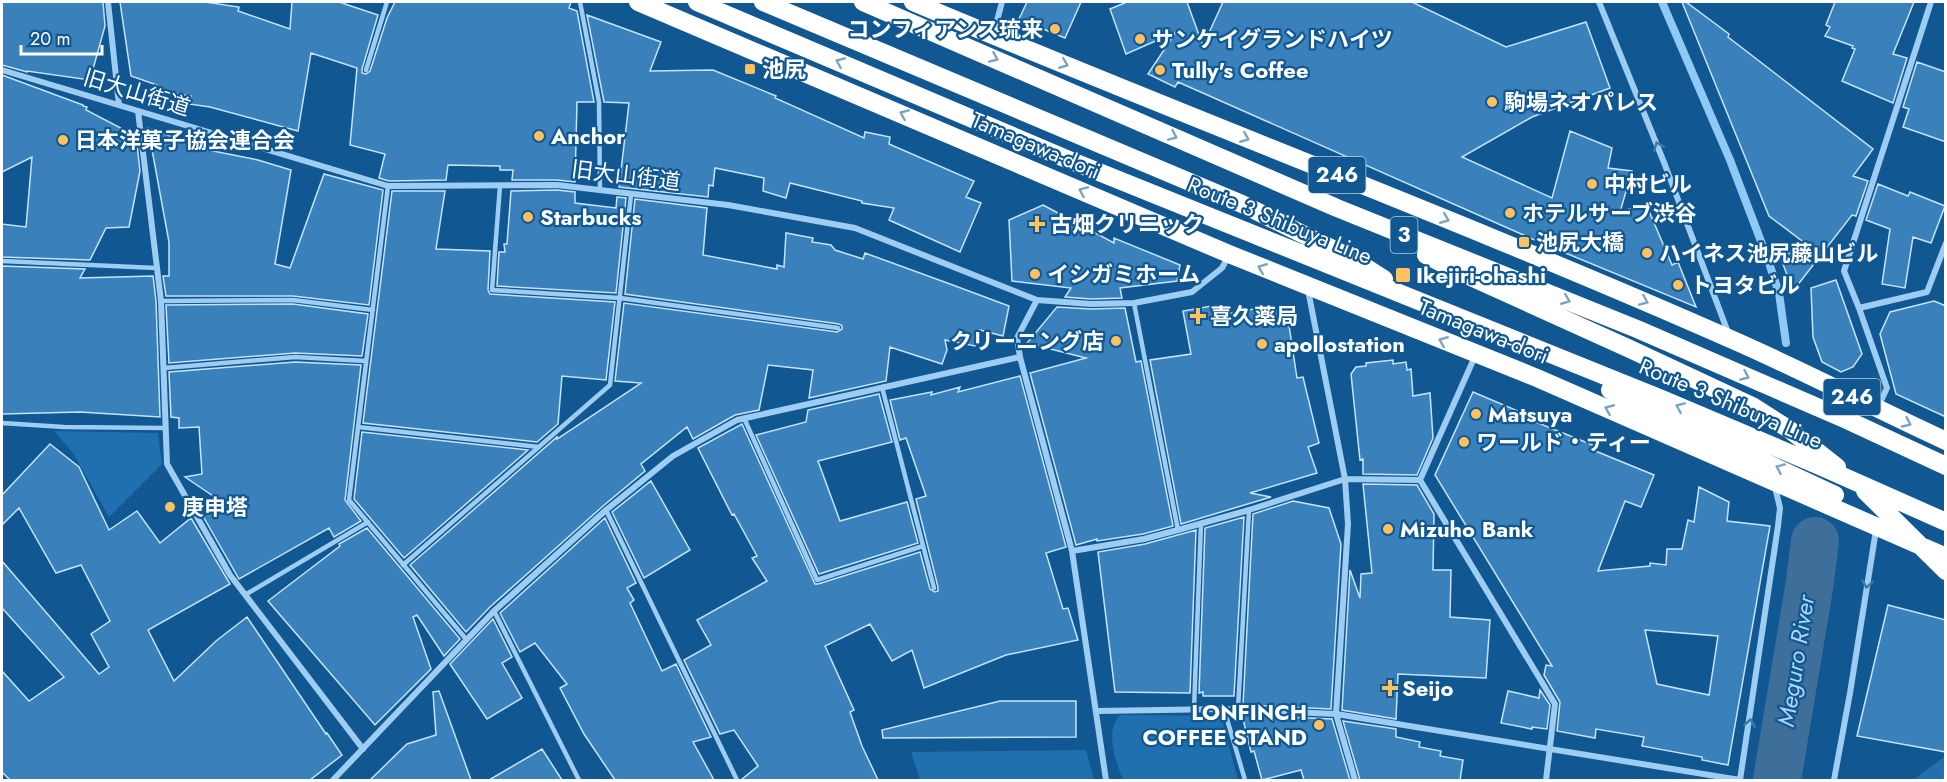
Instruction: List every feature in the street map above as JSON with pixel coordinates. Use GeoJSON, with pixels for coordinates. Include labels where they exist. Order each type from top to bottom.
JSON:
{"type":"FeatureCollection","features":[{"type":"Feature","properties":{"kind":"highway","name":"Tamagawa-dori"},"geometry":{"type":"LineString","coordinates":[[638,2],[1229,254],[1537,378],[1946,557]]}},
{"type":"Feature","properties":{"kind":"highway","name":"Route 3 Shibuya Line"},"geometry":{"type":"LineString","coordinates":[[697,2],[1069,160],[1694,413],[1946,522]]}},
{"type":"Feature","properties":{"kind":"highway"},"geometry":{"type":"LineString","coordinates":[[763,2],[1242,204],[1351,258],[1537,378]]}},
{"type":"Feature","properties":{"kind":"highway","name":"Route 3 Shibuya Line"},"geometry":{"type":"LineString","coordinates":[[863,2],[1337,208],[1637,329],[1847,420],[1946,466]]}},
{"type":"Feature","properties":{"kind":"highway","name":"246"},"geometry":{"type":"LineString","coordinates":[[913,2],[1625,293],[1783,362],[1946,441]]}},
{"type":"Feature","properties":{"kind":"highway"},"geometry":{"type":"LineString","coordinates":[[1337,208],[1451,268],[1754,407],[1790,430],[1835,465],[1946,571]]}},
{"type":"Feature","properties":{"kind":"highway"},"geometry":{"type":"LineString","coordinates":[[1496,333],[1632,401],[1798,477],[1946,550]]}},
{"type":"Feature","properties":{"kind":"street"},"geometry":{"type":"LineString","coordinates":[[108,2],[118,105]]}},
{"type":"Feature","properties":{"kind":"street"},"geometry":{"type":"LineString","coordinates":[[993,36],[1002,2]]}},
{"type":"Feature","properties":{"kind":"street"},"geometry":{"type":"LineString","coordinates":[[1599,2],[1665,165],[1730,338]]}},
{"type":"Feature","properties":{"kind":"street"},"geometry":{"type":"LineString","coordinates":[[1877,409],[1887,388],[1844,271],[1931,2]]}},
{"type":"Feature","properties":{"kind":"street","name":"旧大山街道"},"geometry":{"type":"LineString","coordinates":[[2,70],[388,186],[557,185],[728,205],[855,228],[1037,300],[1091,304],[1134,303],[1192,292],[1222,268],[1229,254]]}},
{"type":"Feature","properties":{"kind":"street"},"geometry":{"type":"LineString","coordinates":[[138,111],[161,300],[167,464],[230,575],[363,749]]}},
{"type":"Feature","properties":{"kind":"street"},"geometry":{"type":"LineString","coordinates":[[1858,308],[1927,292],[1946,243]]}},
{"type":"Feature","properties":{"kind":"street"},"geometry":{"type":"LineString","coordinates":[[1307,286],[1345,479],[1348,524],[1336,714],[1355,780]]}},
{"type":"Feature","properties":{"kind":"street"},"geometry":{"type":"LineString","coordinates":[[1037,300],[1017,338],[1020,357],[1072,551],[1106,780]]}},
{"type":"Feature","properties":{"kind":"street"},"geometry":{"type":"LineString","coordinates":[[1420,480],[1476,354]]}},
{"type":"Feature","properties":{"kind":"street"},"geometry":{"type":"LineString","coordinates":[[333,780],[494,611],[606,510],[673,456],[744,418],[1020,357]]}},
{"type":"Feature","properties":{"kind":"street"},"geometry":{"type":"LineString","coordinates":[[1072,551],[1144,539],[1201,524],[1345,479],[1420,480]]}},
{"type":"Feature","properties":{"kind":"street"},"geometry":{"type":"LineString","coordinates":[[1097,711],[1238,709],[1336,714],[1740,780],[1780,508],[1776,489],[1770,479]]}},
{"type":"Feature","properties":{"kind":"street"},"geometry":{"type":"LineString","coordinates":[[1420,480],[1555,704],[1546,780]]}},
{"type":"Feature","properties":{"kind":"street"},"geometry":{"type":"LineString","coordinates":[[1833,780],[1850,693],[1871,523]]}},
{"type":"Feature","properties":{"kind":"lane"},"geometry":{"type":"LineString","coordinates":[[366,70],[387,2]]}},
{"type":"Feature","properties":{"kind":"lane"},"geometry":{"type":"LineString","coordinates":[[580,2],[599,102],[600,191]]}},
{"type":"Feature","properties":{"kind":"lane"},"geometry":{"type":"LineString","coordinates":[[388,186],[349,500],[466,639]]}},
{"type":"Feature","properties":{"kind":"lane"},"geometry":{"type":"LineString","coordinates":[[500,186],[492,290],[620,298],[838,328]]}},
{"type":"Feature","properties":{"kind":"lane"},"geometry":{"type":"LineString","coordinates":[[404,566],[610,385],[631,195]]}},
{"type":"Feature","properties":{"kind":"lane"},"geometry":{"type":"LineString","coordinates":[[2,261],[156,268]]}},
{"type":"Feature","properties":{"kind":"lane"},"geometry":{"type":"LineString","coordinates":[[161,300],[293,300],[373,310]]}},
{"type":"Feature","properties":{"kind":"lane"},"geometry":{"type":"LineString","coordinates":[[1134,303],[1178,530]]}},
{"type":"Feature","properties":{"kind":"lane"},"geometry":{"type":"LineString","coordinates":[[164,368],[296,357],[366,362]]}},
{"type":"Feature","properties":{"kind":"lane"},"geometry":{"type":"LineString","coordinates":[[882,387],[934,588]]}},
{"type":"Feature","properties":{"kind":"lane"},"geometry":{"type":"LineString","coordinates":[[744,418],[816,580],[923,546]]}},
{"type":"Feature","properties":{"kind":"lane"},"geometry":{"type":"LineString","coordinates":[[2,423],[64,427],[165,428]]}},
{"type":"Feature","properties":{"kind":"lane"},"geometry":{"type":"LineString","coordinates":[[358,427],[539,447]]}},
{"type":"Feature","properties":{"kind":"lane"},"geometry":{"type":"LineString","coordinates":[[606,510],[737,780]]}},
{"type":"Feature","properties":{"kind":"lane"},"geometry":{"type":"LineString","coordinates":[[1238,709],[1249,510]]}},
{"type":"Feature","properties":{"kind":"lane"},"geometry":{"type":"LineString","coordinates":[[245,595],[368,522]]}},
{"type":"Feature","properties":{"kind":"lane"},"geometry":{"type":"LineString","coordinates":[[1194,709],[1201,524]]}},
{"type":"Feature","properties":{"kind":"lane"},"geometry":{"type":"LineString","coordinates":[[494,611],[579,780]]}},
{"type":"Feature","properties":{"kind":"lane"},"geometry":{"type":"LineString","coordinates":[[1224,709],[1245,780]]}},
{"type":"Feature","properties":{"kind":"shaded area"},"geometry":{"type":"Polygon","coordinates":[[[54,431],[158,433],[162,464],[109,517],[73,453],[54,431]]]}},
{"type":"Feature","properties":{"kind":"shaded area"},"geometry":{"type":"Polygon","coordinates":[[[1120,715],[1221,716],[1238,780],[1123,780],[1112,738],[1115,722],[1120,715]]]}},
{"type":"Feature","properties":{"kind":"shaded area"},"geometry":{"type":"Polygon","coordinates":[[[1086,750],[1094,780],[920,780],[911,752],[1086,750]]]}},
{"type":"Feature","properties":{"kind":"shaded area"},"geometry":{"type":"Polygon","coordinates":[[[1945,756],[1945,780],[1913,780],[1945,756]]]}},
{"type":"Feature","properties":{"kind":"building"},"geometry":{"type":"Polygon","coordinates":[[[2,2],[103,2],[105,26],[90,80],[27,72],[2,65],[2,2]]]}},
{"type":"Feature","properties":{"kind":"building"},"geometry":{"type":"Polygon","coordinates":[[[120,2],[205,2],[239,7],[238,11],[290,29],[292,2],[339,2],[378,15],[362,69],[362,73],[366,74],[370,71],[387,18],[395,2],[571,2],[569,8],[577,11],[594,102],[577,102],[575,182],[512,180],[513,170],[500,170],[500,166],[448,165],[446,180],[389,181],[379,178],[385,154],[350,145],[357,68],[311,53],[298,131],[210,107],[189,104],[191,96],[156,91],[157,85],[131,76],[120,2]]]}},
{"type":"Feature","properties":{"kind":"building","name":"コンフィアンス琉来"},"geometry":{"type":"Polygon","coordinates":[[[1027,2],[1081,2],[1065,38],[1019,19],[1027,2]]]}},
{"type":"Feature","properties":{"kind":"building"},"geometry":{"type":"Polygon","coordinates":[[[1127,2],[1187,2],[1203,46],[1223,2],[1412,2],[1506,47],[1586,22],[1610,88],[1532,117],[1462,157],[1552,198],[1570,131],[1612,148],[1608,168],[1632,171],[1620,212],[1646,204],[1672,265],[1678,262],[1696,307],[1546,245],[1178,82],[1175,87],[1148,74],[1176,32],[1126,54],[1110,9],[1127,2]]]}},
{"type":"Feature","properties":{"kind":"building"},"geometry":{"type":"Polygon","coordinates":[[[1682,2],[1686,2],[1729,34],[1728,37],[1873,149],[1853,176],[1868,181],[1856,216],[1852,215],[1793,291],[1780,256],[1810,247],[1769,216],[1682,2]]]}},
{"type":"Feature","properties":{"kind":"building"},"geometry":{"type":"Polygon","coordinates":[[[1835,2],[1914,2],[1893,54],[1907,58],[1893,103],[1842,81],[1855,49],[1852,48],[1853,46],[1825,36],[1830,27],[1826,25],[1835,2]]]}},
{"type":"Feature","properties":{"kind":"building"},"geometry":{"type":"Polygon","coordinates":[[[587,15],[661,42],[650,71],[713,70],[776,96],[775,98],[864,138],[865,132],[890,137],[889,144],[974,181],[966,197],[981,203],[960,252],[889,220],[894,208],[862,203],[862,201],[790,183],[786,198],[763,191],[764,178],[715,168],[713,186],[709,185],[708,197],[619,187],[629,103],[604,102],[587,15]]]}},
{"type":"Feature","properties":{"kind":"building"},"geometry":{"type":"Polygon","coordinates":[[[1917,62],[1946,72],[1946,142],[1903,127],[1909,109],[1903,107],[1917,62]]]}},
{"type":"Feature","properties":{"kind":"building"},"geometry":{"type":"Polygon","coordinates":[[[2,75],[83,105],[87,107],[86,110],[136,136],[140,171],[129,227],[106,228],[90,260],[2,257],[2,224],[26,227],[32,157],[2,172],[2,75]]]}},
{"type":"Feature","properties":{"kind":"building"},"geometry":{"type":"Polygon","coordinates":[[[148,128],[208,150],[258,160],[291,170],[275,264],[290,268],[324,174],[383,190],[369,305],[293,296],[166,296],[163,276],[169,276],[169,242],[148,128]]]}},
{"type":"Feature","properties":{"kind":"building"},"geometry":{"type":"Polygon","coordinates":[[[1878,184],[1908,196],[1910,192],[1945,206],[1931,243],[1913,237],[1905,288],[1882,284],[1890,229],[1866,220],[1878,184]]]}},
{"type":"Feature","properties":{"kind":"building"},"geometry":{"type":"Polygon","coordinates":[[[392,191],[445,191],[436,249],[490,251],[488,290],[490,294],[615,302],[606,380],[562,376],[558,424],[537,442],[363,423],[392,191]]]}},
{"type":"Feature","properties":{"kind":"building"},"geometry":{"type":"Polygon","coordinates":[[[511,191],[575,192],[575,203],[616,208],[617,197],[626,198],[616,293],[497,286],[499,252],[505,252],[504,244],[507,244],[511,191]]]}},
{"type":"Feature","properties":{"kind":"building"},"geometry":{"type":"Polygon","coordinates":[[[635,199],[707,208],[703,255],[777,269],[777,265],[784,267],[786,233],[813,238],[812,242],[831,245],[835,250],[863,259],[865,253],[950,284],[1009,306],[1003,336],[980,330],[975,346],[945,340],[947,350],[942,364],[890,347],[886,381],[809,398],[813,370],[768,365],[759,410],[735,415],[693,439],[687,427],[641,464],[645,471],[490,607],[466,632],[410,565],[557,437],[557,439],[641,383],[615,381],[624,303],[837,332],[842,329],[839,324],[625,294],[635,199]]]}},
{"type":"Feature","properties":{"kind":"building"},"geometry":{"type":"Polygon","coordinates":[[[1043,205],[1114,243],[1114,238],[1180,265],[1177,281],[1120,288],[1122,298],[1091,299],[1065,297],[1071,288],[1012,281],[1009,220],[1043,205]]]}},
{"type":"Feature","properties":{"kind":"building"},"geometry":{"type":"Polygon","coordinates":[[[2,266],[85,269],[80,278],[153,276],[160,417],[80,412],[2,414],[2,266]]]}},
{"type":"Feature","properties":{"kind":"building"},"geometry":{"type":"Polygon","coordinates":[[[1836,280],[1862,354],[1853,367],[1841,372],[1822,362],[1813,337],[1811,288],[1836,280]]]}},
{"type":"Feature","properties":{"kind":"building"},"geometry":{"type":"Polygon","coordinates":[[[1934,301],[1946,306],[1946,417],[1896,394],[1880,334],[1890,312],[1934,301]]]}},
{"type":"Feature","properties":{"kind":"building"},"geometry":{"type":"Polygon","coordinates":[[[293,304],[368,314],[362,356],[295,353],[169,363],[166,305],[293,304]]]}},
{"type":"Feature","properties":{"kind":"building"},"geometry":{"type":"Polygon","coordinates":[[[1217,305],[1219,315],[1272,306],[1288,319],[1297,378],[1303,377],[1319,443],[1308,447],[1317,473],[1250,493],[1271,497],[1181,524],[1150,360],[1191,354],[1183,311],[1217,305]]]}},
{"type":"Feature","properties":{"kind":"building"},"geometry":{"type":"Polygon","coordinates":[[[1057,307],[1125,308],[1136,362],[1141,361],[1173,526],[1143,534],[1097,541],[1097,539],[1076,545],[1030,373],[1086,358],[1027,343],[1057,307]]]}},
{"type":"Feature","properties":{"kind":"building"},"geometry":{"type":"Polygon","coordinates":[[[1393,360],[1393,364],[1406,362],[1407,370],[1411,369],[1413,396],[1430,393],[1433,438],[1417,475],[1363,474],[1351,374],[1356,367],[1366,366],[1366,363],[1393,360]]]}},
{"type":"Feature","properties":{"kind":"building"},"geometry":{"type":"Polygon","coordinates":[[[295,362],[361,365],[345,500],[361,521],[334,537],[329,528],[239,579],[200,511],[216,498],[185,477],[202,474],[199,427],[179,428],[179,418],[171,417],[169,372],[295,362]]]}},
{"type":"Feature","properties":{"kind":"building"},"geometry":{"type":"Polygon","coordinates":[[[1020,376],[1066,547],[1046,553],[1063,609],[1068,608],[1078,640],[1006,655],[924,688],[912,650],[892,661],[870,624],[825,646],[854,710],[850,712],[862,746],[878,780],[741,780],[758,766],[734,730],[720,734],[684,660],[711,645],[697,620],[767,581],[752,558],[757,556],[734,514],[732,515],[698,448],[742,424],[815,584],[920,552],[930,589],[935,592],[938,591],[938,587],[916,499],[926,496],[906,438],[900,440],[890,400],[932,392],[931,395],[960,387],[958,392],[1020,376]]]}},
{"type":"Feature","properties":{"kind":"building"},"geometry":{"type":"Polygon","coordinates":[[[1473,392],[1518,411],[1516,414],[1595,446],[1593,450],[1654,475],[1641,507],[1625,501],[1598,571],[1650,566],[1650,563],[1666,565],[1667,549],[1682,549],[1688,520],[1694,522],[1699,487],[1729,502],[1727,521],[1770,526],[1728,765],[1702,760],[1702,757],[1642,746],[1644,737],[1596,729],[1595,738],[1557,731],[1560,702],[1544,675],[1546,665],[1552,666],[1435,475],[1473,392]],[[1645,630],[1657,684],[1709,695],[1718,636],[1645,630]]]}},
{"type":"Feature","properties":{"kind":"building"},"geometry":{"type":"Polygon","coordinates":[[[879,394],[892,442],[818,461],[840,521],[907,502],[918,543],[819,574],[756,435],[806,422],[808,410],[879,394]]]}},
{"type":"Feature","properties":{"kind":"building"},"geometry":{"type":"Polygon","coordinates":[[[362,432],[528,450],[404,558],[354,499],[362,432]]]}},
{"type":"Feature","properties":{"kind":"building"},"geometry":{"type":"Polygon","coordinates":[[[50,444],[79,467],[109,530],[137,511],[160,543],[191,518],[230,584],[148,630],[174,681],[216,641],[247,617],[342,755],[310,780],[10,780],[2,772],[2,671],[29,701],[64,677],[2,608],[2,561],[99,674],[109,667],[91,634],[110,621],[81,565],[56,573],[19,508],[2,525],[2,495],[50,444]]]}},
{"type":"Feature","properties":{"kind":"building"},"geometry":{"type":"Polygon","coordinates":[[[651,481],[690,550],[644,578],[612,512],[651,481]]]}},
{"type":"Feature","properties":{"kind":"building"},"geometry":{"type":"Polygon","coordinates":[[[1363,484],[1417,485],[1434,514],[1433,570],[1451,570],[1450,617],[1490,620],[1486,678],[1398,674],[1396,719],[1342,710],[1350,570],[1360,598],[1361,574],[1372,573],[1363,484]]]}},
{"type":"Feature","properties":{"kind":"building"},"geometry":{"type":"Polygon","coordinates":[[[1293,501],[1329,508],[1341,544],[1331,709],[1243,705],[1253,514],[1293,501]]]}},
{"type":"Feature","properties":{"kind":"building"},"geometry":{"type":"Polygon","coordinates":[[[1244,517],[1234,696],[1203,696],[1203,692],[1199,693],[1205,528],[1244,517]]]}},
{"type":"Feature","properties":{"kind":"building"},"geometry":{"type":"Polygon","coordinates":[[[605,518],[636,583],[627,588],[634,600],[630,603],[662,671],[676,664],[711,737],[693,742],[714,780],[615,780],[584,734],[560,688],[567,684],[535,643],[520,652],[500,613],[605,518]]]}},
{"type":"Feature","properties":{"kind":"building"},"geometry":{"type":"Polygon","coordinates":[[[367,528],[460,639],[444,656],[417,615],[413,617],[431,669],[375,725],[268,601],[340,546],[339,544],[367,528]]]}},
{"type":"Feature","properties":{"kind":"building"},"geometry":{"type":"Polygon","coordinates":[[[1196,530],[1190,693],[1115,692],[1098,552],[1145,544],[1196,530]]]}},
{"type":"Feature","properties":{"kind":"building"},"geometry":{"type":"Polygon","coordinates":[[[1888,605],[1946,620],[1946,752],[1857,736],[1888,605]]]}},
{"type":"Feature","properties":{"kind":"building"},"geometry":{"type":"Polygon","coordinates":[[[493,619],[512,657],[502,663],[522,698],[487,719],[450,664],[493,619]]]}},
{"type":"Feature","properties":{"kind":"building"},"geometry":{"type":"Polygon","coordinates":[[[1540,690],[1550,705],[1547,729],[1532,727],[1532,729],[1501,723],[1508,691],[1539,698],[1540,690]]]}},
{"type":"Feature","properties":{"kind":"building"},"geometry":{"type":"Polygon","coordinates":[[[439,691],[471,780],[370,780],[407,744],[436,735],[433,692],[439,691]]]}},
{"type":"Feature","properties":{"kind":"building"},"geometry":{"type":"Polygon","coordinates":[[[1000,701],[1076,701],[1076,737],[883,738],[882,730],[1000,701]]]}},
{"type":"Feature","properties":{"kind":"building"},"geometry":{"type":"Polygon","coordinates":[[[1242,715],[1332,719],[1350,780],[1304,780],[1301,770],[1262,780],[1254,751],[1251,752],[1242,715]]]}},
{"type":"Feature","properties":{"kind":"building"},"geometry":{"type":"Polygon","coordinates":[[[1343,721],[1396,729],[1396,737],[1420,742],[1419,747],[1441,751],[1440,756],[1463,760],[1460,780],[1360,780],[1343,721]]]}},
{"type":"Feature","properties":{"kind":"building"},"geometry":{"type":"Polygon","coordinates":[[[542,749],[562,780],[489,780],[542,749]]]}},
{"type":"Feature","properties":{"kind":"waterway"},"geometry":{"type":"LineString","coordinates":[[1662,2],[1730,160],[1767,257],[1779,293],[1786,343]]}},
{"type":"Feature","properties":{"kind":"waterway","name":"Meguro River"},"geometry":{"type":"LineString","coordinates":[[1777,780],[1815,541]]}},
{"type":"Feature","properties":{"kind":"place","name":"コンフィアンス琉来"},"geometry":{"type":"Point","coordinates":[1055,29]}},
{"type":"Feature","properties":{"kind":"place","name":"サンケイグランドハイツ"},"geometry":{"type":"Point","coordinates":[1140,39]}},
{"type":"Feature","properties":{"kind":"place","name":"池尻"},"geometry":{"type":"Point","coordinates":[750,69]}},
{"type":"Feature","properties":{"kind":"place","name":"Tully's Coffee"},"geometry":{"type":"Point","coordinates":[1160,70]}},
{"type":"Feature","properties":{"kind":"place","name":"駒場ネオパレス"},"geometry":{"type":"Point","coordinates":[1492,102]}},
{"type":"Feature","properties":{"kind":"place","name":"Anchor"},"geometry":{"type":"Point","coordinates":[539,136]}},
{"type":"Feature","properties":{"kind":"place","name":"日本洋菓子協会連合会"},"geometry":{"type":"Point","coordinates":[63,140]}},
{"type":"Feature","properties":{"kind":"place","name":"中村ビル"},"geometry":{"type":"Point","coordinates":[1592,184]}},
{"type":"Feature","properties":{"kind":"place","name":"ホテルサーブ渋谷"},"geometry":{"type":"Point","coordinates":[1510,213]}},
{"type":"Feature","properties":{"kind":"place","name":"Starbucks"},"geometry":{"type":"Point","coordinates":[528,217]}},
{"type":"Feature","properties":{"kind":"place","name":"古畑クリニック"},"geometry":{"type":"Point","coordinates":[1037,224]}},
{"type":"Feature","properties":{"kind":"place","name":"池尻大橋"},"geometry":{"type":"Point","coordinates":[1524,242]}},
{"type":"Feature","properties":{"kind":"place","name":"ハイネス池尻藤山ビル"},"geometry":{"type":"Point","coordinates":[1647,253]}},
{"type":"Feature","properties":{"kind":"place","name":"イシガミホーム"},"geometry":{"type":"Point","coordinates":[1035,274]}},
{"type":"Feature","properties":{"kind":"place","name":"Ikejiri-ohashi"},"geometry":{"type":"Point","coordinates":[1403,275]}},
{"type":"Feature","properties":{"kind":"place","name":"トヨタビル"},"geometry":{"type":"Point","coordinates":[1678,285]}},
{"type":"Feature","properties":{"kind":"place","name":"喜久薬局"},"geometry":{"type":"Point","coordinates":[1198,316]}},
{"type":"Feature","properties":{"kind":"place","name":"クリーニング店"},"geometry":{"type":"Point","coordinates":[1116,341]}},
{"type":"Feature","properties":{"kind":"place","name":"apollostation"},"geometry":{"type":"Point","coordinates":[1262,344]}},
{"type":"Feature","properties":{"kind":"place","name":"Matsuya"},"geometry":{"type":"Point","coordinates":[1476,414]}},
{"type":"Feature","properties":{"kind":"place","name":"ワールド・ティー"},"geometry":{"type":"Point","coordinates":[1464,442]}},
{"type":"Feature","properties":{"kind":"place","name":"庚申塔"},"geometry":{"type":"Point","coordinates":[170,507]}},
{"type":"Feature","properties":{"kind":"place","name":"Mizuho Bank"},"geometry":{"type":"Point","coordinates":[1388,529]}},
{"type":"Feature","properties":{"kind":"place","name":"Seijo"},"geometry":{"type":"Point","coordinates":[1390,688]}},
{"type":"Feature","properties":{"kind":"place","name":"LONFINCH COFFEE STAND"},"geometry":{"type":"Point","coordinates":[1319,725]}}]}
